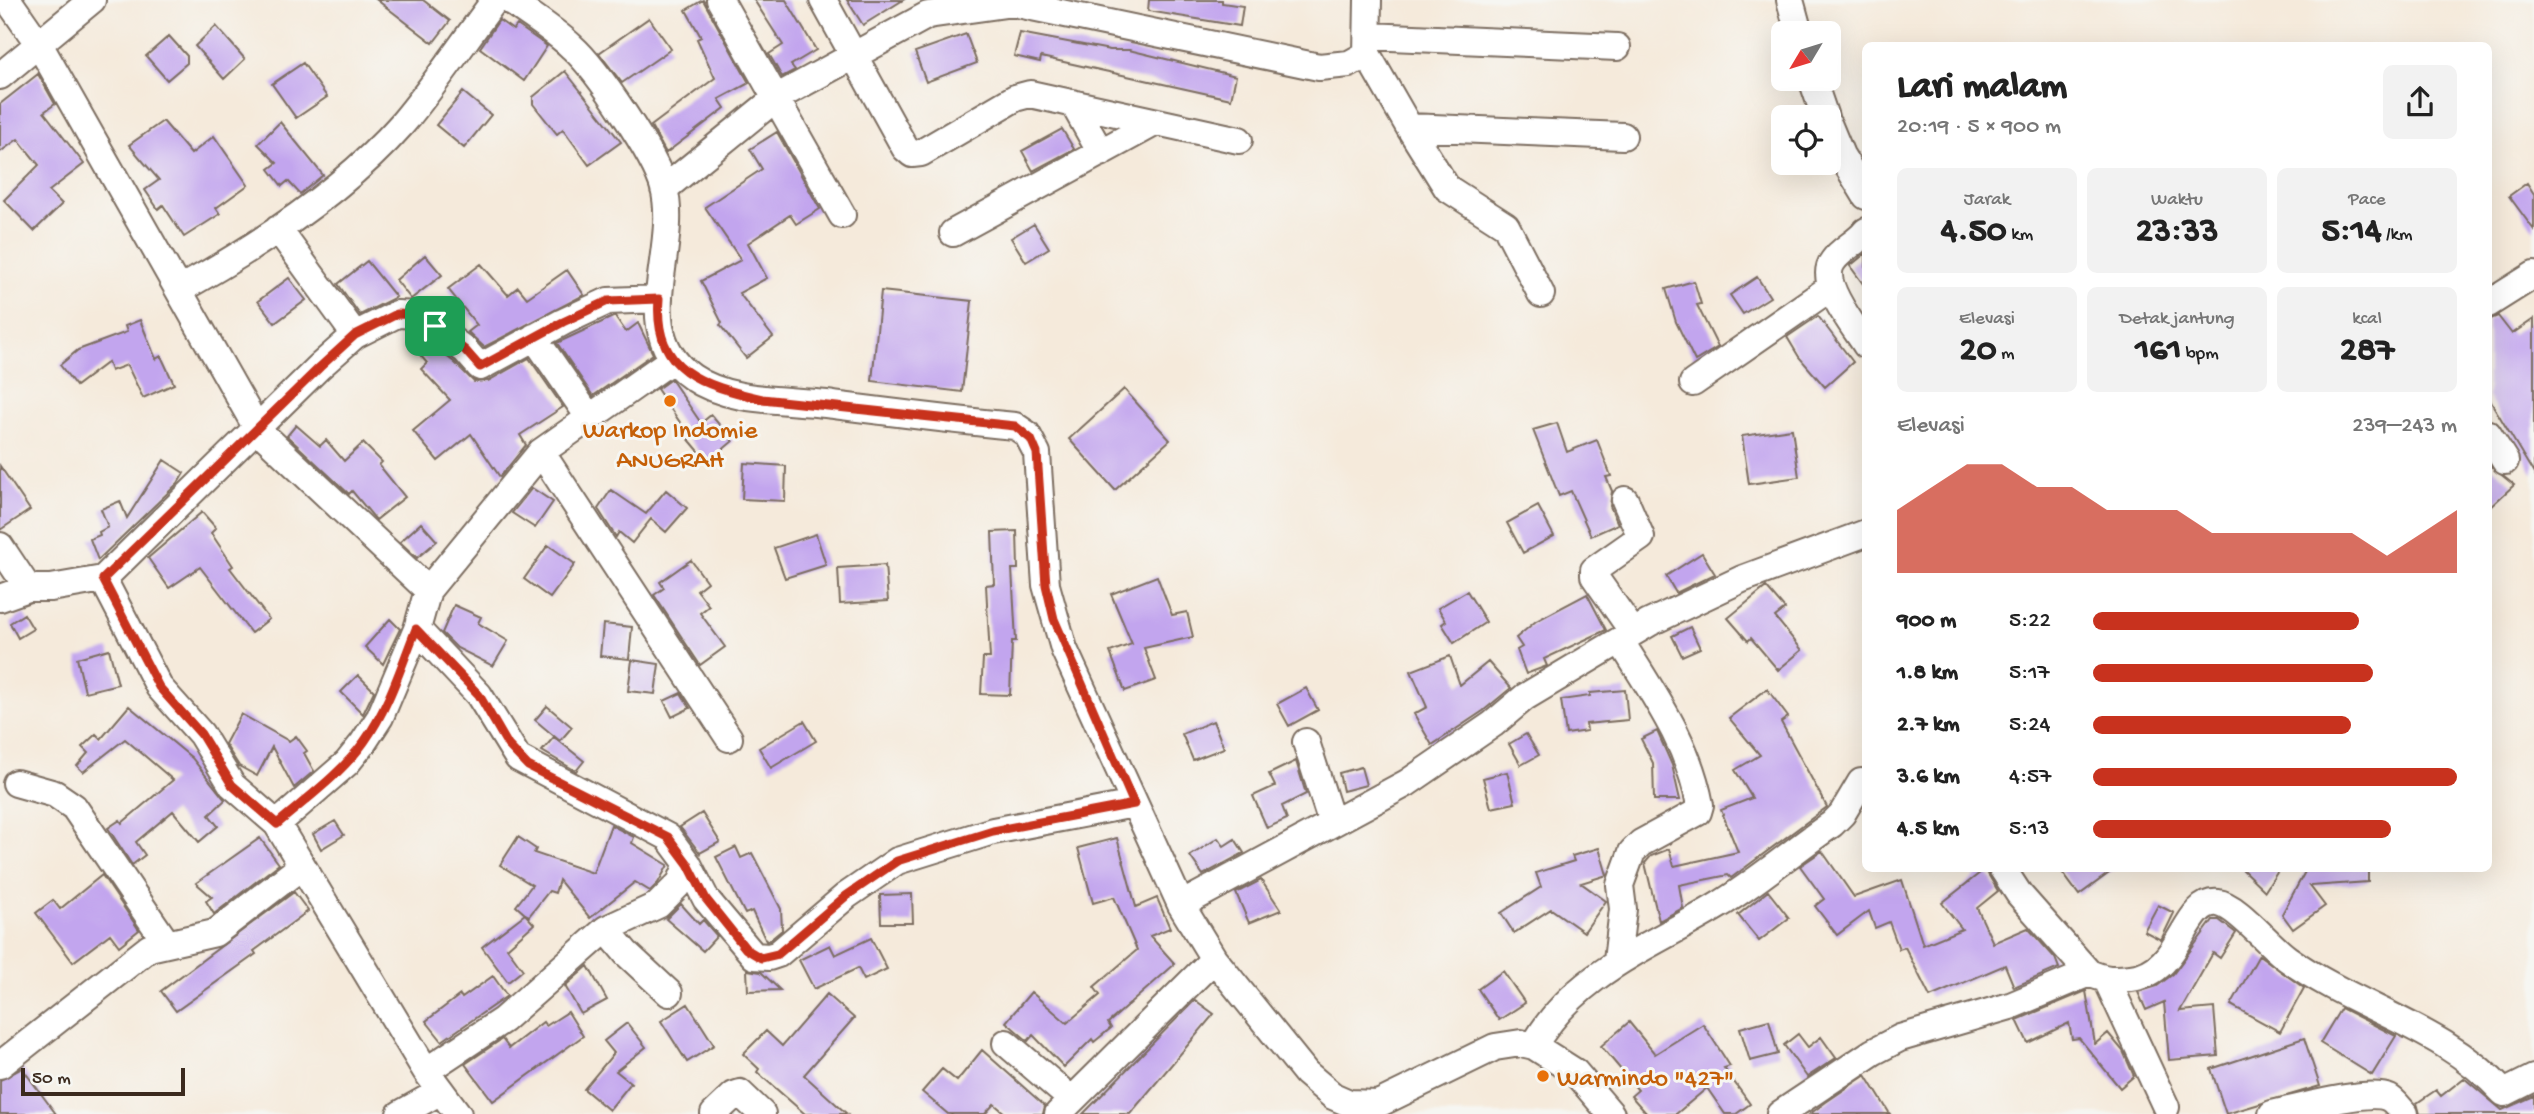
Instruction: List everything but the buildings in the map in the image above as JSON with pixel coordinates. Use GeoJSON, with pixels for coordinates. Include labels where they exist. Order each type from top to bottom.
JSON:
{"type":"FeatureCollection","features":[{"type":"Feature","properties":{"kind":"street"},"geometry":{"type":"LineString","coordinates":[[8,0],[40,46],[258,430],[428,590]]}},
{"type":"Feature","properties":{"kind":"street"},"geometry":{"type":"LineString","coordinates":[[0,76],[40,46],[92,0]]}},
{"type":"Feature","properties":{"kind":"street"},"geometry":{"type":"LineString","coordinates":[[179,290],[278,229],[320,198],[401,125],[495,0]]}},
{"type":"Feature","properties":{"kind":"street"},"geometry":{"type":"LineString","coordinates":[[509,0],[574,48],[650,155],[664,189],[666,217],[658,316],[662,339],[673,359],[693,378],[762,399],[825,404],[1021,429],[1031,439],[1037,453],[1046,585],[1054,619],[1134,804],[1181,905],[1214,959],[1306,1073],[1333,1096],[1349,1102],[1378,1104],[1392,1100],[1508,1043],[1534,1046],[1575,1072],[1611,1114]]}},
{"type":"Feature","properties":{"kind":"street"},"geometry":{"type":"LineString","coordinates":[[720,0],[842,215]]}},
{"type":"Feature","properties":{"kind":"street"},"geometry":{"type":"LineString","coordinates":[[823,0],[905,148],[912,154],[921,153],[1023,95],[1073,103],[1239,140]]}},
{"type":"Feature","properties":{"kind":"street"},"geometry":{"type":"LineString","coordinates":[[1368,0],[1368,45],[1409,127],[1447,188],[1506,226],[1541,294]]}},
{"type":"Feature","properties":{"kind":"street"},"geometry":{"type":"LineString","coordinates":[[1790,0],[1796,21]]}},
{"type":"Feature","properties":{"kind":"street"},"geometry":{"type":"LineString","coordinates":[[664,189],[776,98],[855,56],[924,8],[1013,3],[1319,66],[1349,64],[1368,45],[1617,47]]}},
{"type":"Feature","properties":{"kind":"street"},"geometry":{"type":"LineString","coordinates":[[1073,103],[1101,152]]}},
{"type":"Feature","properties":{"kind":"street"},"geometry":{"type":"LineString","coordinates":[[953,233],[1156,122]]}},
{"type":"Feature","properties":{"kind":"street"},"geometry":{"type":"LineString","coordinates":[[1409,127],[1623,136]]}},
{"type":"Feature","properties":{"kind":"street"},"geometry":{"type":"LineString","coordinates":[[1841,149],[1862,188]]}},
{"type":"Feature","properties":{"kind":"street"},"geometry":{"type":"LineString","coordinates":[[278,229],[355,335]]}},
{"type":"Feature","properties":{"kind":"street"},"geometry":{"type":"LineString","coordinates":[[1862,235],[1831,262],[1828,275],[1830,288],[1862,339]]}},
{"type":"Feature","properties":{"kind":"street"},"geometry":{"type":"LineString","coordinates":[[2492,301],[2534,275]]}},
{"type":"Feature","properties":{"kind":"street"},"geometry":{"type":"LineString","coordinates":[[1693,383],[1830,288]]}},
{"type":"Feature","properties":{"kind":"street"},"geometry":{"type":"LineString","coordinates":[[0,598],[28,588],[51,588],[103,579],[355,335],[397,314],[418,315],[465,350],[480,367],[608,301],[659,299]]}},
{"type":"Feature","properties":{"kind":"street"},"geometry":{"type":"LineString","coordinates":[[534,337],[589,417]]}},
{"type":"Feature","properties":{"kind":"street"},"geometry":{"type":"LineString","coordinates":[[277,824],[347,763],[363,743],[380,717],[416,629],[428,590],[541,452],[673,359]]}},
{"type":"Feature","properties":{"kind":"street"},"geometry":{"type":"LineString","coordinates":[[2492,440],[2505,460]]}},
{"type":"Feature","properties":{"kind":"street"},"geometry":{"type":"LineString","coordinates":[[541,452],[729,738]]}},
{"type":"Feature","properties":{"kind":"street"},"geometry":{"type":"LineString","coordinates":[[1616,961],[1623,909],[1620,885],[1632,852],[1641,843],[1698,812],[1700,805],[1692,766],[1671,720],[1594,576],[1594,570],[1642,537],[1625,500]]}},
{"type":"Feature","properties":{"kind":"street"},"geometry":{"type":"LineString","coordinates":[[1181,905],[1407,783],[1493,723],[1525,697],[1626,636],[1742,579],[1862,534]]}},
{"type":"Feature","properties":{"kind":"street"},"geometry":{"type":"LineString","coordinates":[[0,546],[28,588]]}},
{"type":"Feature","properties":{"kind":"street"},"geometry":{"type":"LineString","coordinates":[[103,579],[159,687],[201,734],[232,785],[277,824],[433,1081],[458,1114]]}},
{"type":"Feature","properties":{"kind":"street"},"geometry":{"type":"LineString","coordinates":[[416,629],[479,695],[518,758],[528,766],[668,837],[688,864],[706,899],[754,956],[769,957],[778,954],[846,896],[897,861],[993,831],[1134,804]]}},
{"type":"Feature","properties":{"kind":"street"},"geometry":{"type":"LineString","coordinates":[[1307,742],[1332,823]]}},
{"type":"Feature","properties":{"kind":"street"},"geometry":{"type":"LineString","coordinates":[[1534,1046],[1556,1013],[1616,961],[1720,904],[1832,824],[1842,814],[1861,782]]}},
{"type":"Feature","properties":{"kind":"street"},"geometry":{"type":"LineString","coordinates":[[16,783],[55,794],[74,807],[166,942]]}},
{"type":"Feature","properties":{"kind":"street"},"geometry":{"type":"LineString","coordinates":[[400,1114],[433,1081],[606,929],[658,905],[680,883],[688,864]]}},
{"type":"Feature","properties":{"kind":"street"},"geometry":{"type":"LineString","coordinates":[[0,1065],[149,948],[215,933],[302,866]]}},
{"type":"Feature","properties":{"kind":"street"},"geometry":{"type":"LineString","coordinates":[[2005,872],[2019,894],[2098,977],[2166,1107]]}},
{"type":"Feature","properties":{"kind":"street"},"geometry":{"type":"LineString","coordinates":[[1780,1114],[1873,1052],[1900,1038],[2098,977],[2143,977],[2163,965],[2178,946],[2195,914],[2206,904],[2219,903],[2232,909],[2280,954],[2306,972],[2436,1036],[2460,1051],[2504,1093],[2534,1078]]}},
{"type":"Feature","properties":{"kind":"street"},"geometry":{"type":"LineString","coordinates":[[606,929],[626,953],[669,993]]}},
{"type":"Feature","properties":{"kind":"street"},"geometry":{"type":"LineString","coordinates":[[1006,1043],[1064,1107],[1214,959]]}},
{"type":"Feature","properties":{"kind":"street"},"geometry":{"type":"LineString","coordinates":[[714,1114],[737,1093],[743,1094],[762,1114]]}},
{"type":"Feature","properties":{"kind":"street"},"geometry":{"type":"LineString","coordinates":[[2272,1114],[2322,1102],[2376,1095],[2388,1097],[2404,1114]]}},
{"type":"Feature","properties":{"kind":"place","name":"Warkop Indomie ANUGRAH"},"geometry":{"type":"Point","coordinates":[670,401]}},
{"type":"Feature","properties":{"kind":"place","name":"Warmindo \"427\""},"geometry":{"type":"Point","coordinates":[1543,1076]}},
{"type":"Feature","properties":{"kind":"route"},"geometry":{"type":"LineString","coordinates":[[659,299],[658,316],[662,339],[673,359],[693,378],[722,389],[762,399],[1015,426],[1021,429],[1031,439],[1037,453],[1043,559],[1054,619],[1064,649],[1134,804],[993,831],[897,861],[846,896],[778,954],[761,958],[746,949],[706,899],[688,864],[668,837],[528,766],[518,758],[468,681],[416,629],[380,717],[363,743],[347,763],[277,824],[232,785],[201,734],[159,687],[103,579],[355,335],[397,314],[418,315],[435,326],[465,350],[480,367],[608,301],[659,299]]}}]}
